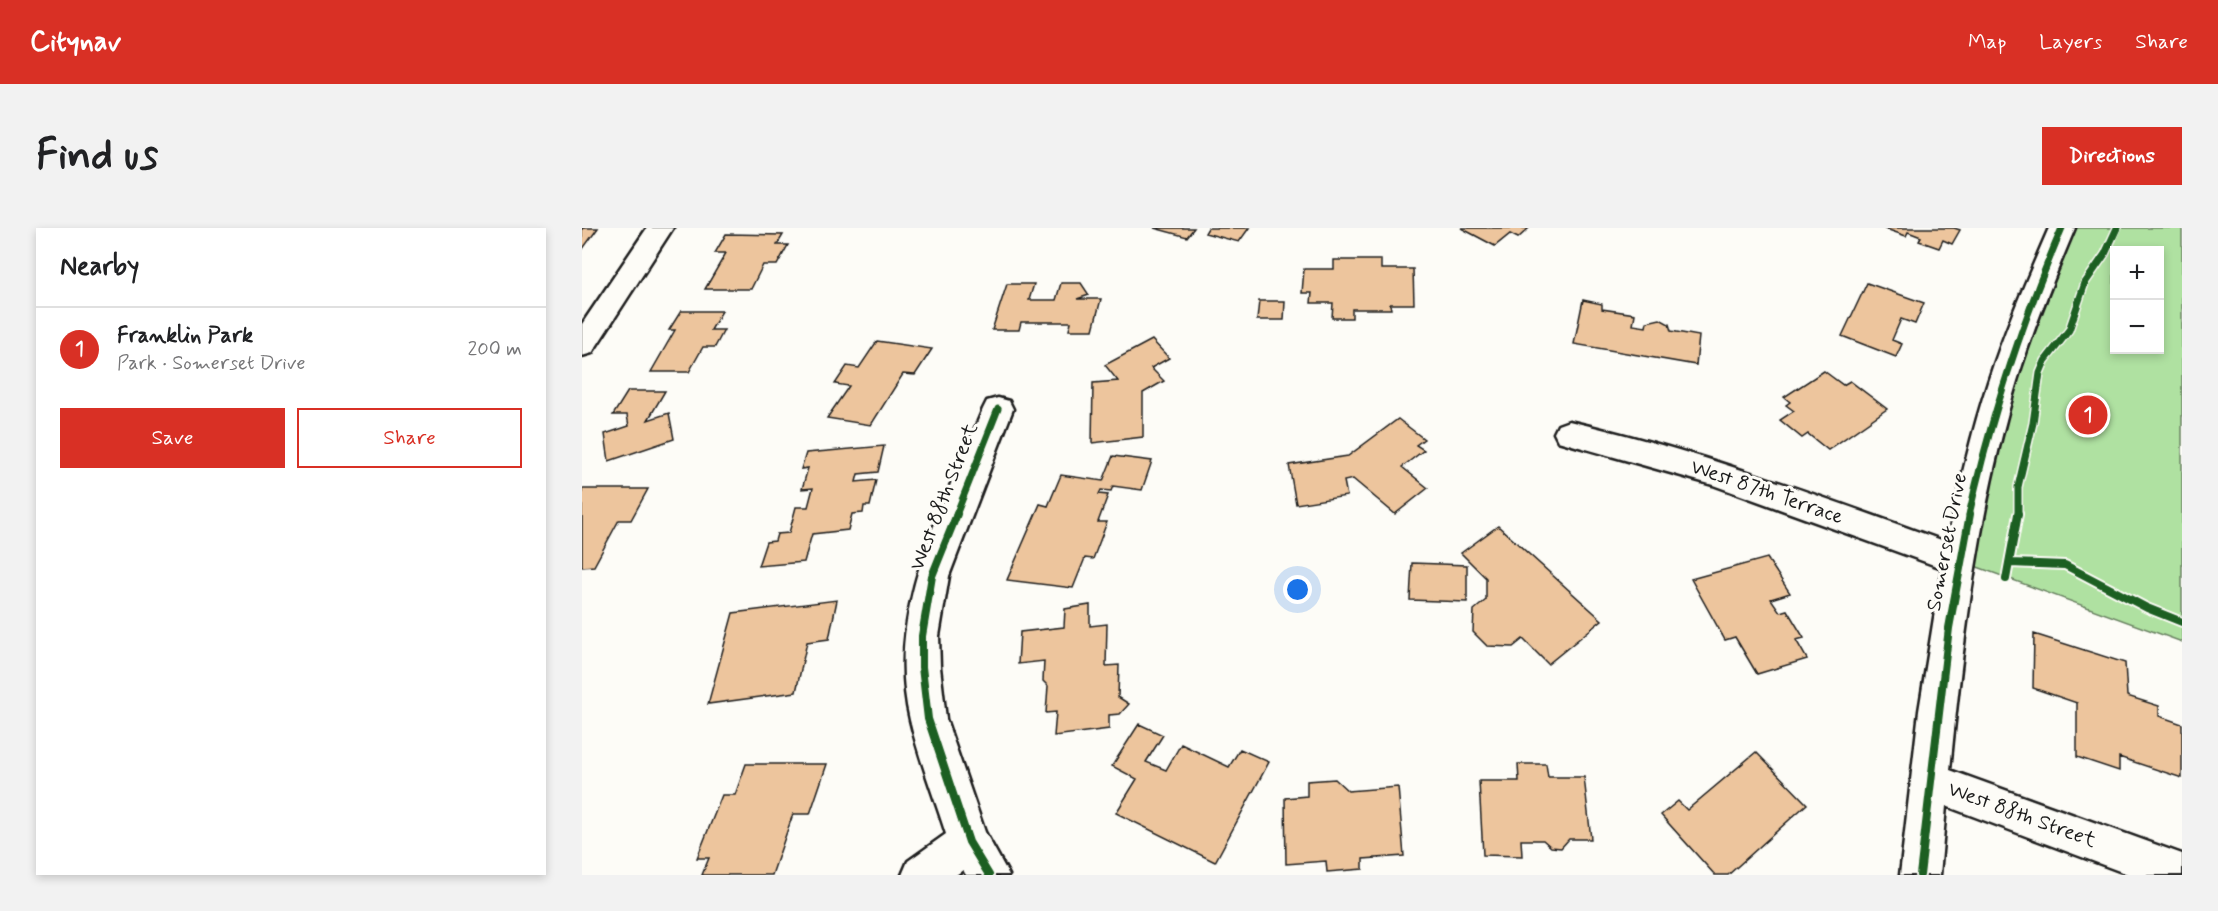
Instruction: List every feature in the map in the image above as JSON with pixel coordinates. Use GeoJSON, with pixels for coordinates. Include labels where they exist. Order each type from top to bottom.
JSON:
{"type":"FeatureCollection","features":[{"type":"Feature","properties":{"kind":"street"},"geometry":{"type":"LineString","coordinates":[[582,346],[660,228]]}},
{"type":"Feature","properties":{"kind":"street","name":"Somerset Drive"},"geometry":{"type":"LineString","coordinates":[[1920,875],[1942,670],[1979,471],[2011,360],[2062,228]]}},
{"type":"Feature","properties":{"kind":"street","name":"West 88th Street"},"geometry":{"type":"LineString","coordinates":[[922,875],[979,859],[928,719],[922,667],[922,636],[932,576],[998,409]]}},
{"type":"Feature","properties":{"kind":"street","name":"West 87th Terrace"},"geometry":{"type":"LineString","coordinates":[[1569,433],[1672,458],[1961,561]]}},
{"type":"Feature","properties":{"kind":"street","name":"West 88th Street"},"geometry":{"type":"LineString","coordinates":[[1929,781],[2182,874]]}},
{"type":"Feature","properties":{"kind":"green space"},"geometry":{"type":"Polygon","coordinates":[[[2062,228],[2182,228],[2182,642],[1961,561],[2062,228]]]}},
{"type":"Feature","properties":{"kind":"building"},"geometry":{"type":"Polygon","coordinates":[[[582,228],[598,228],[582,250],[582,228]]]}},
{"type":"Feature","properties":{"kind":"building"},"geometry":{"type":"Polygon","coordinates":[[[1154,228],[1194,228],[1187,237],[1154,228]]]}},
{"type":"Feature","properties":{"kind":"building"},"geometry":{"type":"Polygon","coordinates":[[[1208,228],[1249,228],[1239,242],[1205,233],[1208,228]]]}},
{"type":"Feature","properties":{"kind":"building"},"geometry":{"type":"Polygon","coordinates":[[[1461,228],[1529,228],[1518,238],[1510,234],[1495,246],[1461,228]]]}},
{"type":"Feature","properties":{"kind":"building"},"geometry":{"type":"Polygon","coordinates":[[[1883,228],[1954,228],[1960,230],[1952,244],[1943,240],[1939,248],[1919,241],[1921,237],[1908,232],[1906,236],[1883,228]]]}},
{"type":"Feature","properties":{"kind":"building"},"geometry":{"type":"Polygon","coordinates":[[[726,234],[783,235],[777,245],[788,245],[777,265],[763,265],[751,289],[705,289],[726,253],[715,253],[726,234]]]}},
{"type":"Feature","properties":{"kind":"building"},"geometry":{"type":"Polygon","coordinates":[[[1334,260],[1381,260],[1381,269],[1413,269],[1414,304],[1390,304],[1391,309],[1352,309],[1352,318],[1332,318],[1333,303],[1311,303],[1312,293],[1302,293],[1304,269],[1334,269],[1334,260]]]}},
{"type":"Feature","properties":{"kind":"building"},"geometry":{"type":"Polygon","coordinates":[[[1061,283],[1081,283],[1089,295],[1077,299],[1101,299],[1093,330],[1069,330],[1071,322],[1021,322],[1019,330],[992,330],[1007,284],[1034,284],[1029,300],[1056,300],[1061,283]]]}},
{"type":"Feature","properties":{"kind":"building"},"geometry":{"type":"Polygon","coordinates":[[[1867,283],[1924,303],[1915,324],[1901,319],[1892,340],[1902,344],[1896,357],[1842,336],[1867,283]]]}},
{"type":"Feature","properties":{"kind":"building"},"geometry":{"type":"Polygon","coordinates":[[[1583,300],[1602,304],[1602,309],[1635,314],[1633,325],[1646,327],[1647,322],[1660,319],[1669,324],[1671,331],[1699,336],[1696,365],[1574,344],[1583,300]]]}},
{"type":"Feature","properties":{"kind":"building"},"geometry":{"type":"Polygon","coordinates":[[[1259,301],[1285,301],[1284,320],[1257,320],[1259,301]]]}},
{"type":"Feature","properties":{"kind":"building"},"geometry":{"type":"Polygon","coordinates":[[[681,311],[722,311],[711,330],[724,330],[715,347],[703,347],[689,372],[651,372],[675,330],[669,330],[681,311]]]}},
{"type":"Feature","properties":{"kind":"building"},"geometry":{"type":"Polygon","coordinates":[[[1152,340],[1169,358],[1151,368],[1164,381],[1143,393],[1143,437],[1092,443],[1093,383],[1118,381],[1105,365],[1152,340]]]}},
{"type":"Feature","properties":{"kind":"building"},"geometry":{"type":"Polygon","coordinates":[[[877,341],[932,349],[915,375],[903,374],[871,425],[827,418],[849,386],[835,384],[847,366],[859,368],[877,341]]]}},
{"type":"Feature","properties":{"kind":"building"},"geometry":{"type":"Polygon","coordinates":[[[1824,371],[1843,385],[1850,381],[1887,409],[1828,450],[1808,434],[1802,438],[1780,420],[1794,411],[1786,405],[1790,402],[1784,397],[1824,371]]]}},
{"type":"Feature","properties":{"kind":"building"},"geometry":{"type":"Polygon","coordinates":[[[628,391],[665,391],[648,420],[669,413],[674,439],[609,461],[605,434],[629,426],[627,415],[613,415],[628,391]]]}},
{"type":"Feature","properties":{"kind":"building"},"geometry":{"type":"Polygon","coordinates":[[[1398,419],[1424,439],[1416,445],[1424,450],[1402,467],[1428,488],[1395,514],[1353,479],[1344,481],[1347,496],[1296,504],[1289,465],[1348,456],[1398,419]]]}},
{"type":"Feature","properties":{"kind":"building"},"geometry":{"type":"Polygon","coordinates":[[[884,446],[878,472],[858,474],[856,482],[876,480],[870,506],[864,506],[863,513],[852,514],[848,530],[812,534],[804,562],[758,566],[766,542],[775,541],[777,534],[789,533],[796,507],[808,507],[813,488],[802,489],[808,468],[801,469],[806,453],[884,446]]]}},
{"type":"Feature","properties":{"kind":"building"},"geometry":{"type":"Polygon","coordinates":[[[1113,456],[1152,461],[1142,490],[1113,486],[1111,491],[1101,490],[1099,494],[1108,495],[1098,522],[1107,522],[1093,559],[1085,558],[1073,588],[1007,580],[1040,504],[1048,506],[1061,475],[1103,481],[1113,456]]]}},
{"type":"Feature","properties":{"kind":"building"},"geometry":{"type":"Polygon","coordinates":[[[582,489],[648,489],[631,520],[619,520],[594,566],[582,567],[582,489]]]}},
{"type":"Feature","properties":{"kind":"building"},"geometry":{"type":"Polygon","coordinates":[[[1498,526],[1602,620],[1548,664],[1523,639],[1513,647],[1487,646],[1473,632],[1474,610],[1486,600],[1486,578],[1461,553],[1498,526]]]}},
{"type":"Feature","properties":{"kind":"building"},"geometry":{"type":"Polygon","coordinates":[[[1767,558],[1790,593],[1771,599],[1780,612],[1787,610],[1804,638],[1796,640],[1807,659],[1757,674],[1735,637],[1725,640],[1691,579],[1767,558]]]}},
{"type":"Feature","properties":{"kind":"building"},"geometry":{"type":"Polygon","coordinates":[[[1412,563],[1467,565],[1467,602],[1410,600],[1412,563]]]}},
{"type":"Feature","properties":{"kind":"building"},"geometry":{"type":"Polygon","coordinates":[[[837,600],[829,639],[807,642],[796,692],[708,704],[733,613],[837,600]]]}},
{"type":"Feature","properties":{"kind":"building"},"geometry":{"type":"Polygon","coordinates":[[[1090,605],[1090,626],[1107,624],[1106,666],[1119,665],[1118,697],[1129,704],[1120,714],[1109,715],[1109,729],[1054,736],[1056,712],[1046,713],[1048,686],[1043,681],[1044,661],[1018,664],[1020,632],[1064,627],[1065,609],[1090,605]]]}},
{"type":"Feature","properties":{"kind":"building"},"geometry":{"type":"Polygon","coordinates":[[[2034,634],[2125,663],[2127,696],[2159,706],[2159,716],[2182,724],[2182,778],[2119,757],[2119,771],[2077,757],[2077,703],[2033,688],[2034,634]]]}},
{"type":"Feature","properties":{"kind":"building"},"geometry":{"type":"Polygon","coordinates":[[[1139,724],[1163,735],[1146,762],[1166,770],[1181,744],[1229,767],[1240,749],[1269,762],[1215,862],[1116,813],[1137,779],[1112,766],[1139,724]]]}},
{"type":"Feature","properties":{"kind":"building"},"geometry":{"type":"Polygon","coordinates":[[[1756,752],[1807,804],[1728,875],[1715,875],[1661,815],[1678,801],[1687,810],[1756,752]]]}},
{"type":"Feature","properties":{"kind":"building"},"geometry":{"type":"Polygon","coordinates":[[[746,764],[827,764],[810,814],[793,814],[772,875],[702,875],[709,858],[697,858],[722,795],[735,795],[746,764]]]}},
{"type":"Feature","properties":{"kind":"building"},"geometry":{"type":"Polygon","coordinates":[[[1518,764],[1546,764],[1548,777],[1584,777],[1591,839],[1569,839],[1561,848],[1551,847],[1543,840],[1521,840],[1522,856],[1483,855],[1479,781],[1519,781],[1518,764]]]}},
{"type":"Feature","properties":{"kind":"building"},"geometry":{"type":"Polygon","coordinates":[[[1335,779],[1348,791],[1398,787],[1404,856],[1363,859],[1363,869],[1327,872],[1326,861],[1286,864],[1285,798],[1307,796],[1307,781],[1335,779]]]}},
{"type":"Feature","properties":{"kind":"cycle path"},"geometry":{"type":"LineString","coordinates":[[1920,875],[1949,628],[1980,463],[2002,382],[2029,304],[2062,228]]}},
{"type":"Feature","properties":{"kind":"cycle path"},"geometry":{"type":"LineString","coordinates":[[2006,579],[2018,523],[2018,487],[2033,423],[2040,373],[2045,361],[2069,330],[2085,283],[2105,254],[2117,228]]}},
{"type":"Feature","properties":{"kind":"cycle path"},"geometry":{"type":"LineString","coordinates":[[989,875],[969,842],[928,719],[922,667],[922,636],[932,576],[998,409]]}},
{"type":"Feature","properties":{"kind":"cycle path"},"geometry":{"type":"LineString","coordinates":[[2010,563],[2065,565],[2147,608],[2182,622]]}},
{"type":"Feature","properties":{"kind":"place","name":"Franklin Park"},"geometry":{"type":"Point","coordinates":[2088,415]}}]}
